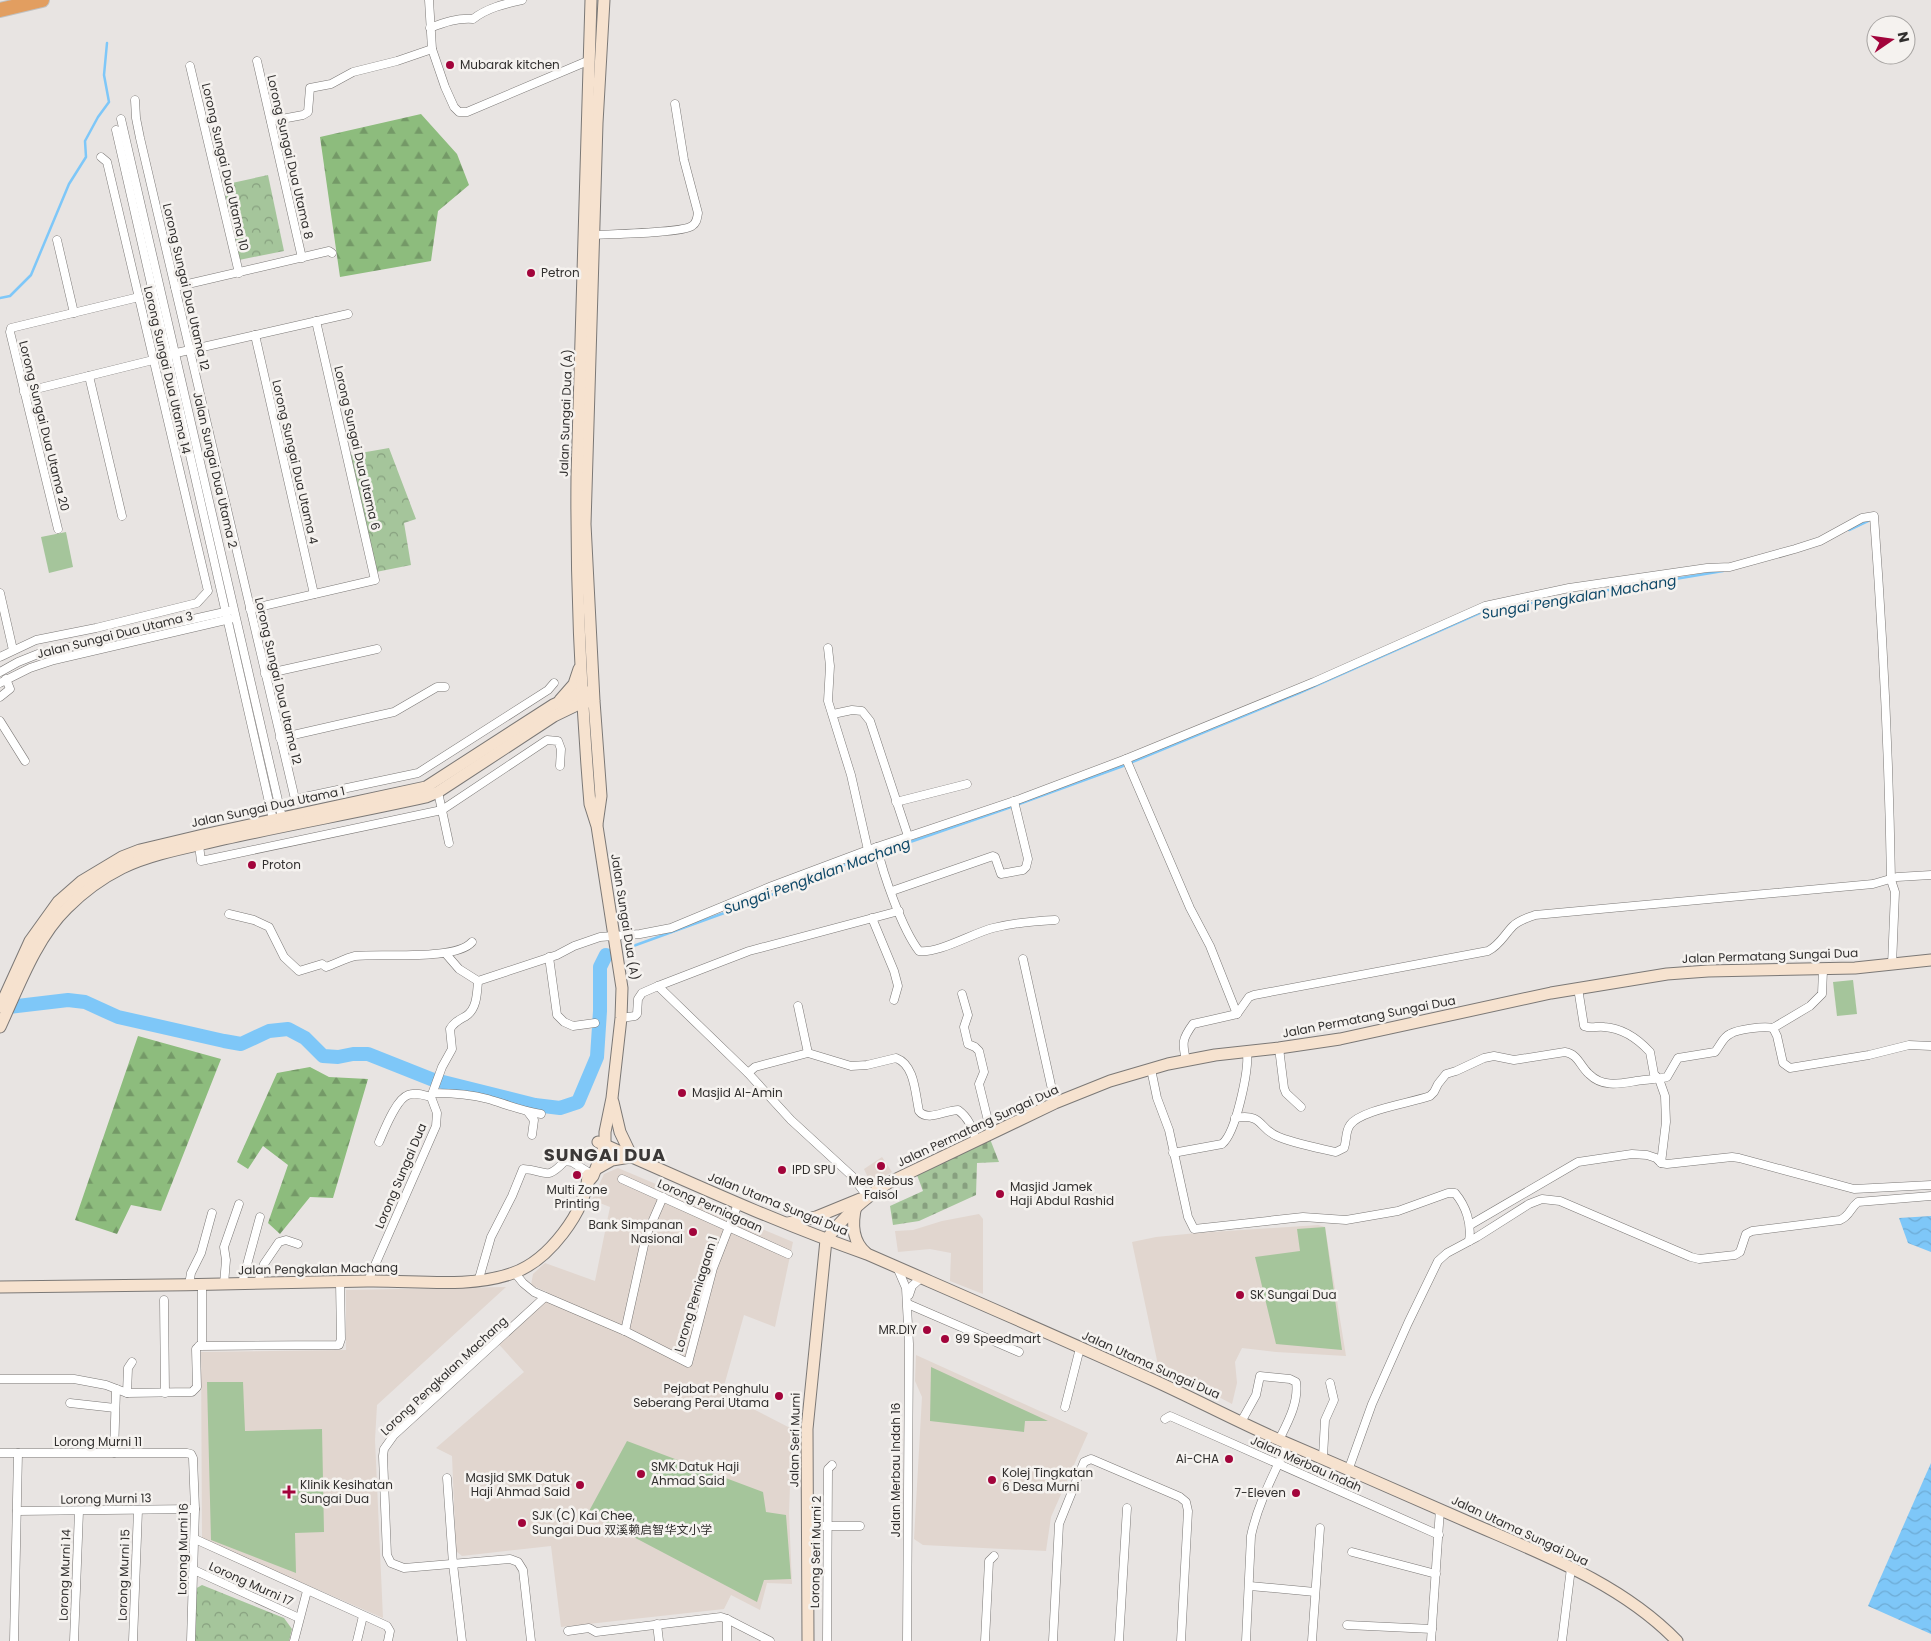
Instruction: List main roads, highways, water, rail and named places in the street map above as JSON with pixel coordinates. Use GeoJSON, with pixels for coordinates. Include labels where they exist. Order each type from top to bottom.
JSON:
{"type":"FeatureCollection","features":[{"type":"Feature","properties":{"kind":"highway"},"geometry":{"type":"LineString","coordinates":[[0,10],[42,0]]}},
{"type":"Feature","properties":{"kind":"main road","name":"Jalan Sungai Dua (A)"},"geometry":{"type":"LineString","coordinates":[[591,0],[576,524],[582,659],[601,796],[597,826]]}},
{"type":"Feature","properties":{"kind":"main road","name":"Jalan Sungai Dua (A)"},"geometry":{"type":"LineString","coordinates":[[601,1143],[612,1098],[621,1018],[622,988],[597,826],[590,804],[584,728],[588,697],[585,524],[598,84],[604,0]]}},
{"type":"Feature","properties":{"kind":"main road"},"geometry":{"type":"LineString","coordinates":[[582,659],[574,684],[553,710],[563,715],[575,717],[584,728]]}},
{"type":"Feature","properties":{"kind":"main road","name":"Jalan Sungai Dua Utama 1"},"geometry":{"type":"LineString","coordinates":[[0,1006],[52,925],[66,909],[88,889],[123,867],[142,860],[279,823],[426,787],[489,747],[553,710],[588,697]]}},
{"type":"Feature","properties":{"kind":"main road","name":"Jalan Sungai Dua Utama 1"},"geometry":{"type":"LineString","coordinates":[[0,1027],[30,941],[58,902],[105,866],[140,850],[426,797],[438,792],[553,710]]}},
{"type":"Feature","properties":{"kind":"main road","name":"Jalan Permatang Sungai Dua"},"geometry":{"type":"LineString","coordinates":[[826,1240],[840,1222],[867,1196],[976,1140],[1055,1104],[1110,1082],[1186,1060],[1340,1038],[1578,988],[1642,977],[1700,971],[1823,970],[1931,960]]}},
{"type":"Feature","properties":{"kind":"main road"},"geometry":{"type":"LineString","coordinates":[[591,1174],[612,1160],[632,1157],[620,1132],[612,1098]]}},
{"type":"Feature","properties":{"kind":"main road","name":"Jalan Utama Sungai Dua"},"geometry":{"type":"LineString","coordinates":[[601,1143],[738,1204],[826,1240],[868,1254],[1080,1348],[1284,1442],[1349,1468],[1571,1568],[1652,1618],[1677,1641]]}},
{"type":"Feature","properties":{"kind":"main road","name":"Jalan Pengkalan Machang"},"geometry":{"type":"LineString","coordinates":[[0,1287],[368,1281],[478,1282],[516,1273],[542,1256],[558,1240],[577,1210],[601,1143]]}},
{"type":"Feature","properties":{"kind":"main road"},"geometry":{"type":"LineString","coordinates":[[786,1223],[816,1217],[867,1196]]}},
{"type":"Feature","properties":{"kind":"main road"},"geometry":{"type":"LineString","coordinates":[[856,1205],[853,1219],[855,1235],[858,1245],[868,1254]]}},
{"type":"Feature","properties":{"kind":"main road","name":"Jalan Seri Murni"},"geometry":{"type":"LineString","coordinates":[[808,1641],[808,1419],[826,1240]]}},
{"type":"Feature","properties":{"kind":"water"},"geometry":{"type":"Polygon","coordinates":[[[1931,1216],[1931,1252],[1908,1243],[1899,1218],[1931,1216]]]}},
{"type":"Feature","properties":{"kind":"water"},"geometry":{"type":"Polygon","coordinates":[[[1931,1463],[1931,1634],[1868,1606],[1931,1463]]]}},
{"type":"Feature","properties":{"kind":"waterway"},"geometry":{"type":"LineString","coordinates":[[0,298],[10,296],[31,275],[69,184],[86,157],[85,141],[98,117],[109,102],[104,75],[107,43]]}},
{"type":"Feature","properties":{"kind":"waterway","name":"Sungai Pengkalan Machang"},"geometry":{"type":"LineString","coordinates":[[1849,530],[1868,521]]}},
{"type":"Feature","properties":{"kind":"waterway","name":"Sungai Pengkalan Machang"},"geometry":{"type":"LineString","coordinates":[[1130,763],[1299,693],[1484,611],[1723,571]]}},
{"type":"Feature","properties":{"kind":"waterway","name":"Sungai Pengkalan Machang"},"geometry":{"type":"LineString","coordinates":[[1019,804],[1123,766]]}},
{"type":"Feature","properties":{"kind":"waterway","name":"Sungai Pengkalan Machang"},"geometry":{"type":"LineString","coordinates":[[625,949],[749,904],[841,866],[1011,807]]}},
{"type":"Feature","properties":{"kind":"waterway","name":"Sungai Pengkalan Machang"},"geometry":{"type":"LineString","coordinates":[[0,1008],[68,1000],[85,1002],[118,1017],[241,1044],[269,1031],[288,1029],[305,1038],[323,1056],[338,1057],[368,1054],[431,1079],[535,1105],[560,1108],[578,1102],[597,1057],[600,967],[606,955]]}},
{"type":"Feature","properties":{"kind":"place","name":"Mubarak kitchen"},"geometry":{"type":"Point","coordinates":[450,65]}},
{"type":"Feature","properties":{"kind":"place","name":"Petron"},"geometry":{"type":"Point","coordinates":[531,273]}},
{"type":"Feature","properties":{"kind":"place","name":"Proton"},"geometry":{"type":"Point","coordinates":[252,865]}},
{"type":"Feature","properties":{"kind":"place","name":"Masjid Al-Amin"},"geometry":{"type":"Point","coordinates":[682,1093]}},
{"type":"Feature","properties":{"kind":"place","name":"Mee Rebus Faisol"},"geometry":{"type":"Point","coordinates":[881,1166]}},
{"type":"Feature","properties":{"kind":"place","name":"IPD SPU"},"geometry":{"type":"Point","coordinates":[782,1170]}},
{"type":"Feature","properties":{"kind":"place","name":"Multi Zone Printing"},"geometry":{"type":"Point","coordinates":[577,1175]}},
{"type":"Feature","properties":{"kind":"place","name":"Masjid Jamek Haji Abdul Rashid"},"geometry":{"type":"Point","coordinates":[1000,1194]}},
{"type":"Feature","properties":{"kind":"place","name":"Bank Simpanan Nasional"},"geometry":{"type":"Point","coordinates":[693,1232]}},
{"type":"Feature","properties":{"kind":"place","name":"SK Sungai Dua"},"geometry":{"type":"Point","coordinates":[1240,1295]}},
{"type":"Feature","properties":{"kind":"place","name":"MR.DIY"},"geometry":{"type":"Point","coordinates":[927,1330]}},
{"type":"Feature","properties":{"kind":"place","name":"99 Speedmart"},"geometry":{"type":"Point","coordinates":[945,1339]}},
{"type":"Feature","properties":{"kind":"place","name":"Pejabat Penghulu Seberang Perai Utama"},"geometry":{"type":"Point","coordinates":[779,1396]}},
{"type":"Feature","properties":{"kind":"place","name":"Ai-CHA"},"geometry":{"type":"Point","coordinates":[1229,1459]}},
{"type":"Feature","properties":{"kind":"place","name":"SMK Datuk Haji Ahmad Said"},"geometry":{"type":"Point","coordinates":[641,1474]}},
{"type":"Feature","properties":{"kind":"place","name":"Kolej Tingkatan 6 Desa Murni"},"geometry":{"type":"Point","coordinates":[992,1480]}},
{"type":"Feature","properties":{"kind":"place","name":"Masjid SMK Datuk Haji Ahmad Said"},"geometry":{"type":"Point","coordinates":[580,1485]}},
{"type":"Feature","properties":{"kind":"place","name":"Klinik Kesihatan Sungai Dua"},"geometry":{"type":"Point","coordinates":[289,1492]}},
{"type":"Feature","properties":{"kind":"place","name":"7-Eleven"},"geometry":{"type":"Point","coordinates":[1296,1493]}},
{"type":"Feature","properties":{"kind":"place","name":"SJK (C) Kai Chee, Sungai Dua 双溪赖启智华文小学"},"geometry":{"type":"Point","coordinates":[522,1523]}},
{"type":"Feature","properties":{"kind":"district","name":"SUNGAI DUA"},"geometry":{"type":"Point","coordinates":[605,1155]}}]}
